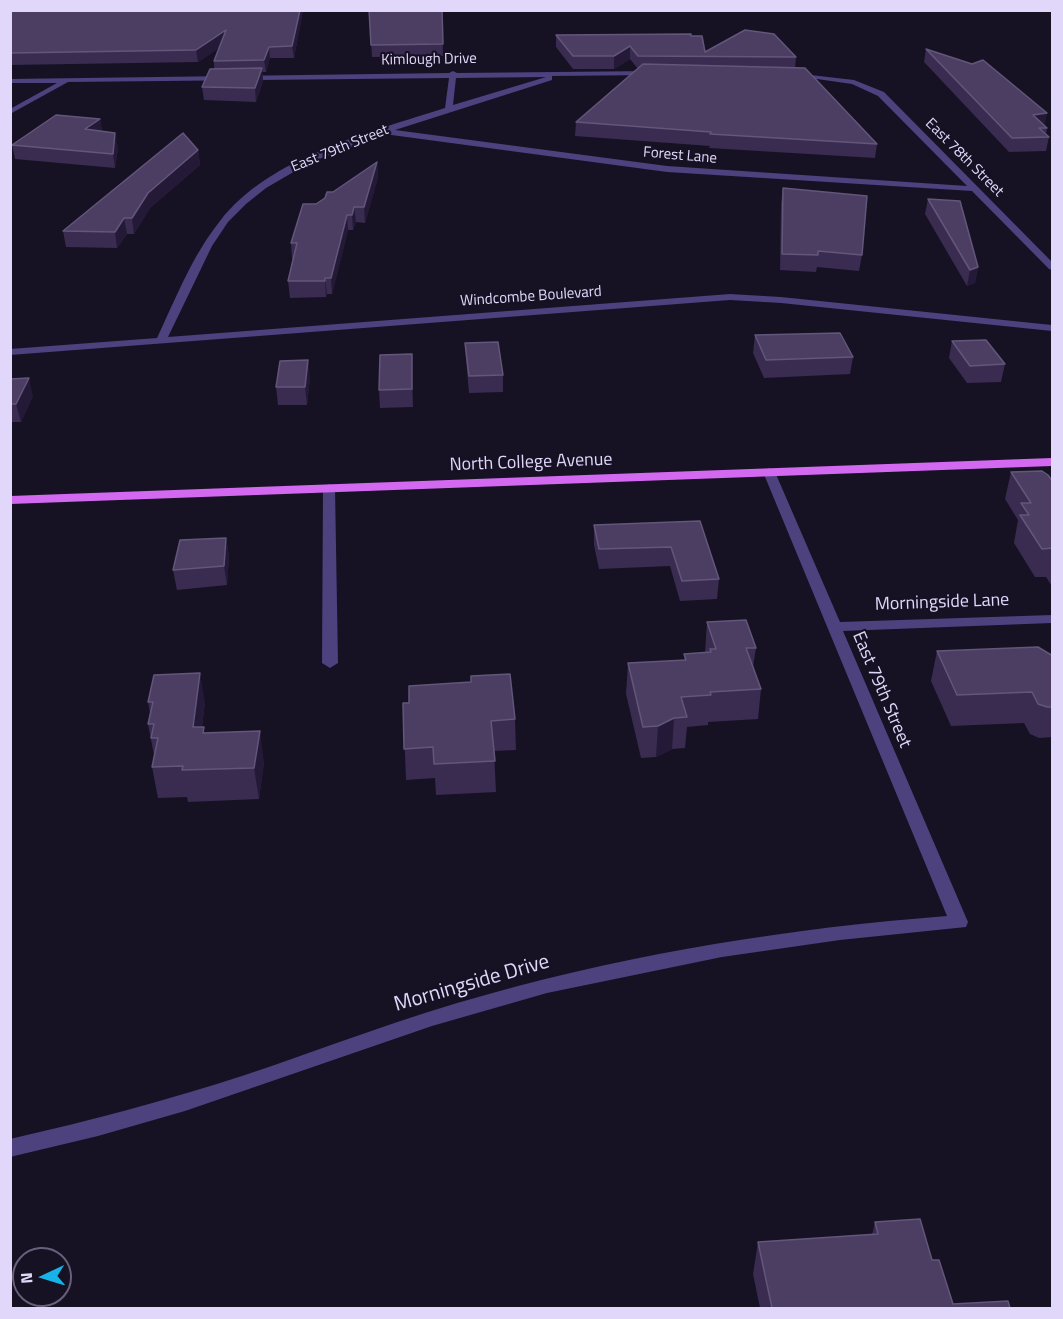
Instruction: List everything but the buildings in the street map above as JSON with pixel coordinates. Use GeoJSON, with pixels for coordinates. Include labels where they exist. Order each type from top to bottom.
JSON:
{"type":"FeatureCollection","features":[{"type":"Feature","properties":{"kind":"main road","name":"North College Avenue"},"geometry":{"type":"LineString","coordinates":[[10,500],[1053,462]]}},
{"type":"Feature","properties":{"kind":"street","name":"Kimlough Drive"},"geometry":{"type":"LineString","coordinates":[[10,81],[453,73],[664,73]]}},
{"type":"Feature","properties":{"kind":"street"},"geometry":{"type":"LineString","coordinates":[[449,109],[453,73]]}},
{"type":"Feature","properties":{"kind":"street","name":"East 79th Street"},"geometry":{"type":"LineString","coordinates":[[161,340],[219,228],[246,199],[293,167],[383,131],[566,73]]}},
{"type":"Feature","properties":{"kind":"street","name":"East 78th Street"},"geometry":{"type":"LineString","coordinates":[[779,75],[848,81],[881,94],[1053,267]]}},
{"type":"Feature","properties":{"kind":"street"},"geometry":{"type":"LineString","coordinates":[[10,112],[66,80]]}},
{"type":"Feature","properties":{"kind":"street","name":"Forest Lane"},"geometry":{"type":"LineString","coordinates":[[383,131],[676,169],[975,189]]}},
{"type":"Feature","properties":{"kind":"street","name":"Windcombe Boulevard"},"geometry":{"type":"LineString","coordinates":[[10,352],[730,297],[781,300],[1053,328]]}},
{"type":"Feature","properties":{"kind":"street","name":"East 79th Street"},"geometry":{"type":"LineString","coordinates":[[769,472],[959,922]]}},
{"type":"Feature","properties":{"kind":"street"},"geometry":{"type":"LineString","coordinates":[[328,488],[330,663]]}},
{"type":"Feature","properties":{"kind":"street","name":"Morningside Lane"},"geometry":{"type":"LineString","coordinates":[[833,627],[1053,619]]}},
{"type":"Feature","properties":{"kind":"street","name":"Morningside Drive"},"geometry":{"type":"LineString","coordinates":[[10,1148],[161,1109],[450,1013],[577,978],[753,943],[959,922]]}}]}
